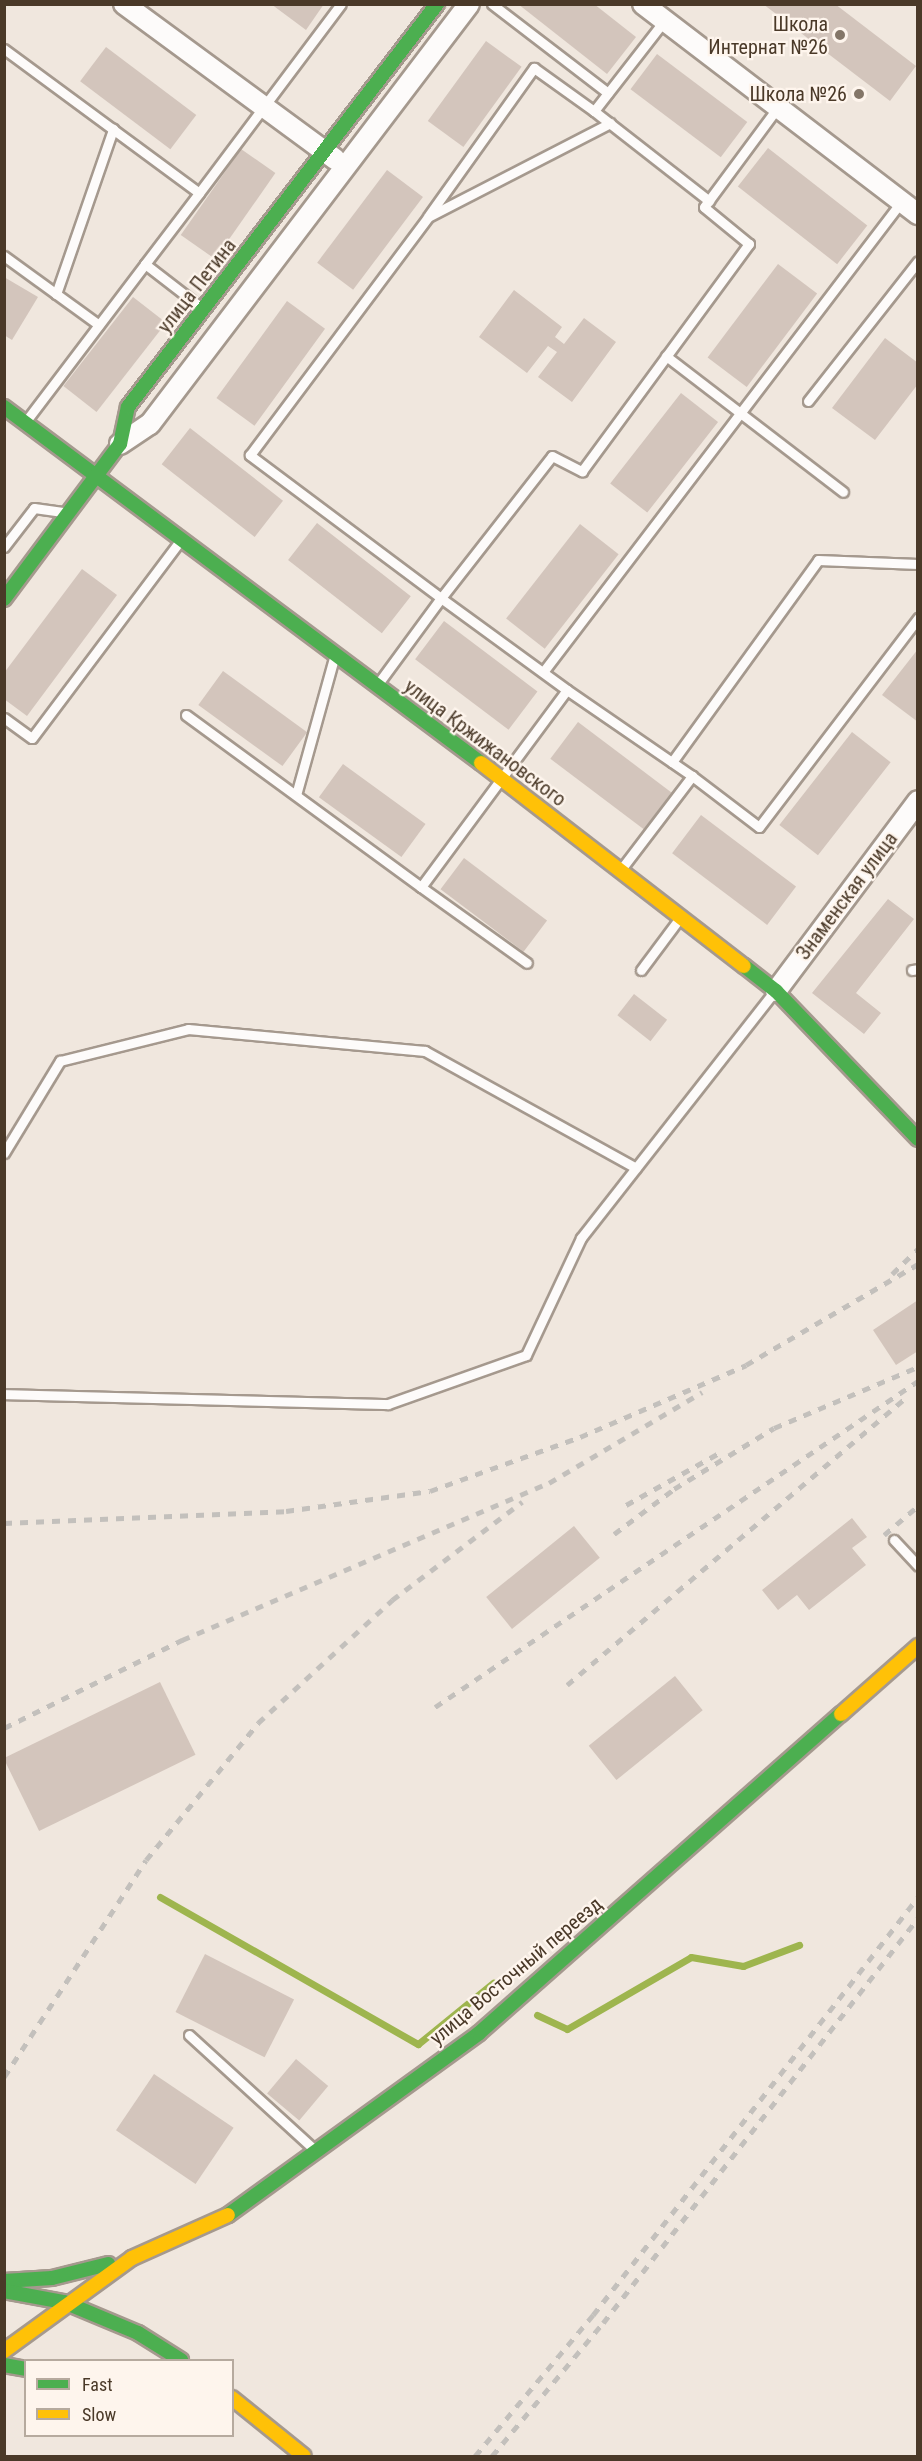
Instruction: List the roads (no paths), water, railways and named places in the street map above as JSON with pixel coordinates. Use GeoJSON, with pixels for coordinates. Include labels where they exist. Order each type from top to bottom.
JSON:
{"type":"FeatureCollection","features":[{"type":"Feature","properties":{"kind":"street"},"geometry":{"type":"LineString","coordinates":[[124,4],[346,167]]}},
{"type":"Feature","properties":{"kind":"street","name":"улица Петина"},"geometry":{"type":"LineString","coordinates":[[4,599],[120,444],[128,406],[326,153],[437,4]]}},
{"type":"Feature","properties":{"kind":"street"},"geometry":{"type":"LineString","coordinates":[[120,444],[150,424],[469,4]]}},
{"type":"Feature","properties":{"kind":"street"},"geometry":{"type":"LineString","coordinates":[[643,4],[918,214]]}},
{"type":"Feature","properties":{"kind":"street","name":"улица Кржижановского"},"geometry":{"type":"LineString","coordinates":[[4,407],[98,473],[336,651],[377,685],[776,991],[864,1089],[918,1139]]}},
{"type":"Feature","properties":{"kind":"street","name":"Знаменская улица"},"geometry":{"type":"LineString","coordinates":[[776,991],[918,801]]}},
{"type":"Feature","properties":{"kind":"street","name":"улица Восточный переезд"},"geometry":{"type":"LineString","coordinates":[[4,2351],[64,2302],[132,2258],[236,2211],[479,2033],[918,1646]]}},
{"type":"Feature","properties":{"kind":"street"},"geometry":{"type":"LineString","coordinates":[[4,2281],[52,2278],[132,2258]]}},
{"type":"Feature","properties":{"kind":"street"},"geometry":{"type":"LineString","coordinates":[[4,2291],[64,2302],[138,2333],[178,2359]]}},
{"type":"Feature","properties":{"kind":"street"},"geometry":{"type":"LineString","coordinates":[[4,2366],[24,2369]]}},
{"type":"Feature","properties":{"kind":"street"},"geometry":{"type":"LineString","coordinates":[[234,2400],[274,2435],[304,2457]]}},
{"type":"Feature","properties":{"kind":"street"},"geometry":{"type":"LineString","coordinates":[[234,2422],[274,2435]]}},
{"type":"Feature","properties":{"kind":"lane"},"geometry":{"type":"LineString","coordinates":[[26,422],[341,4]]}},
{"type":"Feature","properties":{"kind":"lane"},"geometry":{"type":"LineString","coordinates":[[492,4],[608,93]]}},
{"type":"Feature","properties":{"kind":"lane"},"geometry":{"type":"LineString","coordinates":[[594,111],[664,21]]}},
{"type":"Feature","properties":{"kind":"lane"},"geometry":{"type":"LineString","coordinates":[[4,49],[199,193]]}},
{"type":"Feature","properties":{"kind":"lane"},"geometry":{"type":"LineString","coordinates":[[709,201],[610,123],[534,68],[428,217],[250,455],[441,598],[567,690],[692,776],[759,827],[918,618]]}},
{"type":"Feature","properties":{"kind":"lane"},"geometry":{"type":"LineString","coordinates":[[377,685],[441,598],[552,456],[582,471],[749,244],[704,207],[778,107]]}},
{"type":"Feature","properties":{"kind":"lane"},"geometry":{"type":"LineString","coordinates":[[428,217],[610,123]]}},
{"type":"Feature","properties":{"kind":"lane"},"geometry":{"type":"LineString","coordinates":[[56,294],[113,129]]}},
{"type":"Feature","properties":{"kind":"lane"},"geometry":{"type":"LineString","coordinates":[[543,672],[901,201]]}},
{"type":"Feature","properties":{"kind":"lane"},"geometry":{"type":"LineString","coordinates":[[4,256],[99,325]]}},
{"type":"Feature","properties":{"kind":"lane"},"geometry":{"type":"LineString","coordinates":[[808,401],[918,261]]}},
{"type":"Feature","properties":{"kind":"lane"},"geometry":{"type":"LineString","coordinates":[[145,264],[204,309]]}},
{"type":"Feature","properties":{"kind":"lane"},"geometry":{"type":"LineString","coordinates":[[666,356],[843,492]]}},
{"type":"Feature","properties":{"kind":"lane"},"geometry":{"type":"LineString","coordinates":[[4,547],[34,508],[68,513]]}},
{"type":"Feature","properties":{"kind":"lane"},"geometry":{"type":"LineString","coordinates":[[4,718],[32,738],[184,537]]}},
{"type":"Feature","properties":{"kind":"lane"},"geometry":{"type":"LineString","coordinates":[[672,762],[818,560],[918,564]]}},
{"type":"Feature","properties":{"kind":"lane"},"geometry":{"type":"LineString","coordinates":[[296,795],[336,651]]}},
{"type":"Feature","properties":{"kind":"lane"},"geometry":{"type":"LineString","coordinates":[[421,887],[567,690]]}},
{"type":"Feature","properties":{"kind":"lane"},"geometry":{"type":"LineString","coordinates":[[186,715],[527,963]]}},
{"type":"Feature","properties":{"kind":"lane"},"geometry":{"type":"LineString","coordinates":[[620,871],[692,776]]}},
{"type":"Feature","properties":{"kind":"lane"},"geometry":{"type":"LineString","coordinates":[[641,969],[680,917]]}},
{"type":"Feature","properties":{"kind":"lane"},"geometry":{"type":"LineString","coordinates":[[4,1394],[388,1404],[526,1355],[581,1238],[776,991]]}},
{"type":"Feature","properties":{"kind":"lane"},"geometry":{"type":"LineString","coordinates":[[4,1153],[60,1061],[188,1029],[425,1051],[636,1168]]}},
{"type":"Feature","properties":{"kind":"lane"},"geometry":{"type":"LineString","coordinates":[[894,1540],[918,1566]]}},
{"type":"Feature","properties":{"kind":"lane"},"geometry":{"type":"LineString","coordinates":[[189,2035],[317,2151]]}},
{"type":"Feature","properties":{"kind":"waterway"},"geometry":{"type":"LineString","coordinates":[[160,1897],[418,2044],[493,1983]]}},
{"type":"Feature","properties":{"kind":"waterway"},"geometry":{"type":"LineString","coordinates":[[537,2015],[567,2029],[691,1957],[743,1966],[799,1945]]}},
{"type":"Feature","properties":{"kind":"railway"},"geometry":{"type":"LineString","coordinates":[[892,1274],[918,1249]]}},
{"type":"Feature","properties":{"kind":"railway"},"geometry":{"type":"LineString","coordinates":[[4,1523],[286,1511],[430,1491],[580,1437],[746,1365],[918,1264]]}},
{"type":"Feature","properties":{"kind":"railway"},"geometry":{"type":"LineString","coordinates":[[614,1534],[674,1489],[774,1428],[918,1367]]}},
{"type":"Feature","properties":{"kind":"railway"},"geometry":{"type":"LineString","coordinates":[[435,1707],[918,1381]]}},
{"type":"Feature","properties":{"kind":"railway"},"geometry":{"type":"LineString","coordinates":[[4,1728],[182,1640],[549,1483],[702,1392]]}},
{"type":"Feature","properties":{"kind":"railway"},"geometry":{"type":"LineString","coordinates":[[567,1685],[906,1397]]}},
{"type":"Feature","properties":{"kind":"railway"},"geometry":{"type":"LineString","coordinates":[[626,1505],[719,1453]]}},
{"type":"Feature","properties":{"kind":"railway"},"geometry":{"type":"LineString","coordinates":[[4,2077],[146,1860],[258,1723],[392,1600],[522,1502]]}},
{"type":"Feature","properties":{"kind":"railway"},"geometry":{"type":"LineString","coordinates":[[884,1535],[918,1506]]}},
{"type":"Feature","properties":{"kind":"railway"},"geometry":{"type":"LineString","coordinates":[[475,2456],[593,2315],[918,1897]]}},
{"type":"Feature","properties":{"kind":"railway"},"geometry":{"type":"LineString","coordinates":[[492,2456],[603,2323],[918,1918]]}},
{"type":"Feature","properties":{"kind":"place","name":"Школа Интернат №26"},"geometry":{"type":"Point","coordinates":[840,35]}},
{"type":"Feature","properties":{"kind":"place","name":"Школа №26"},"geometry":{"type":"Point","coordinates":[859,94]}}]}
